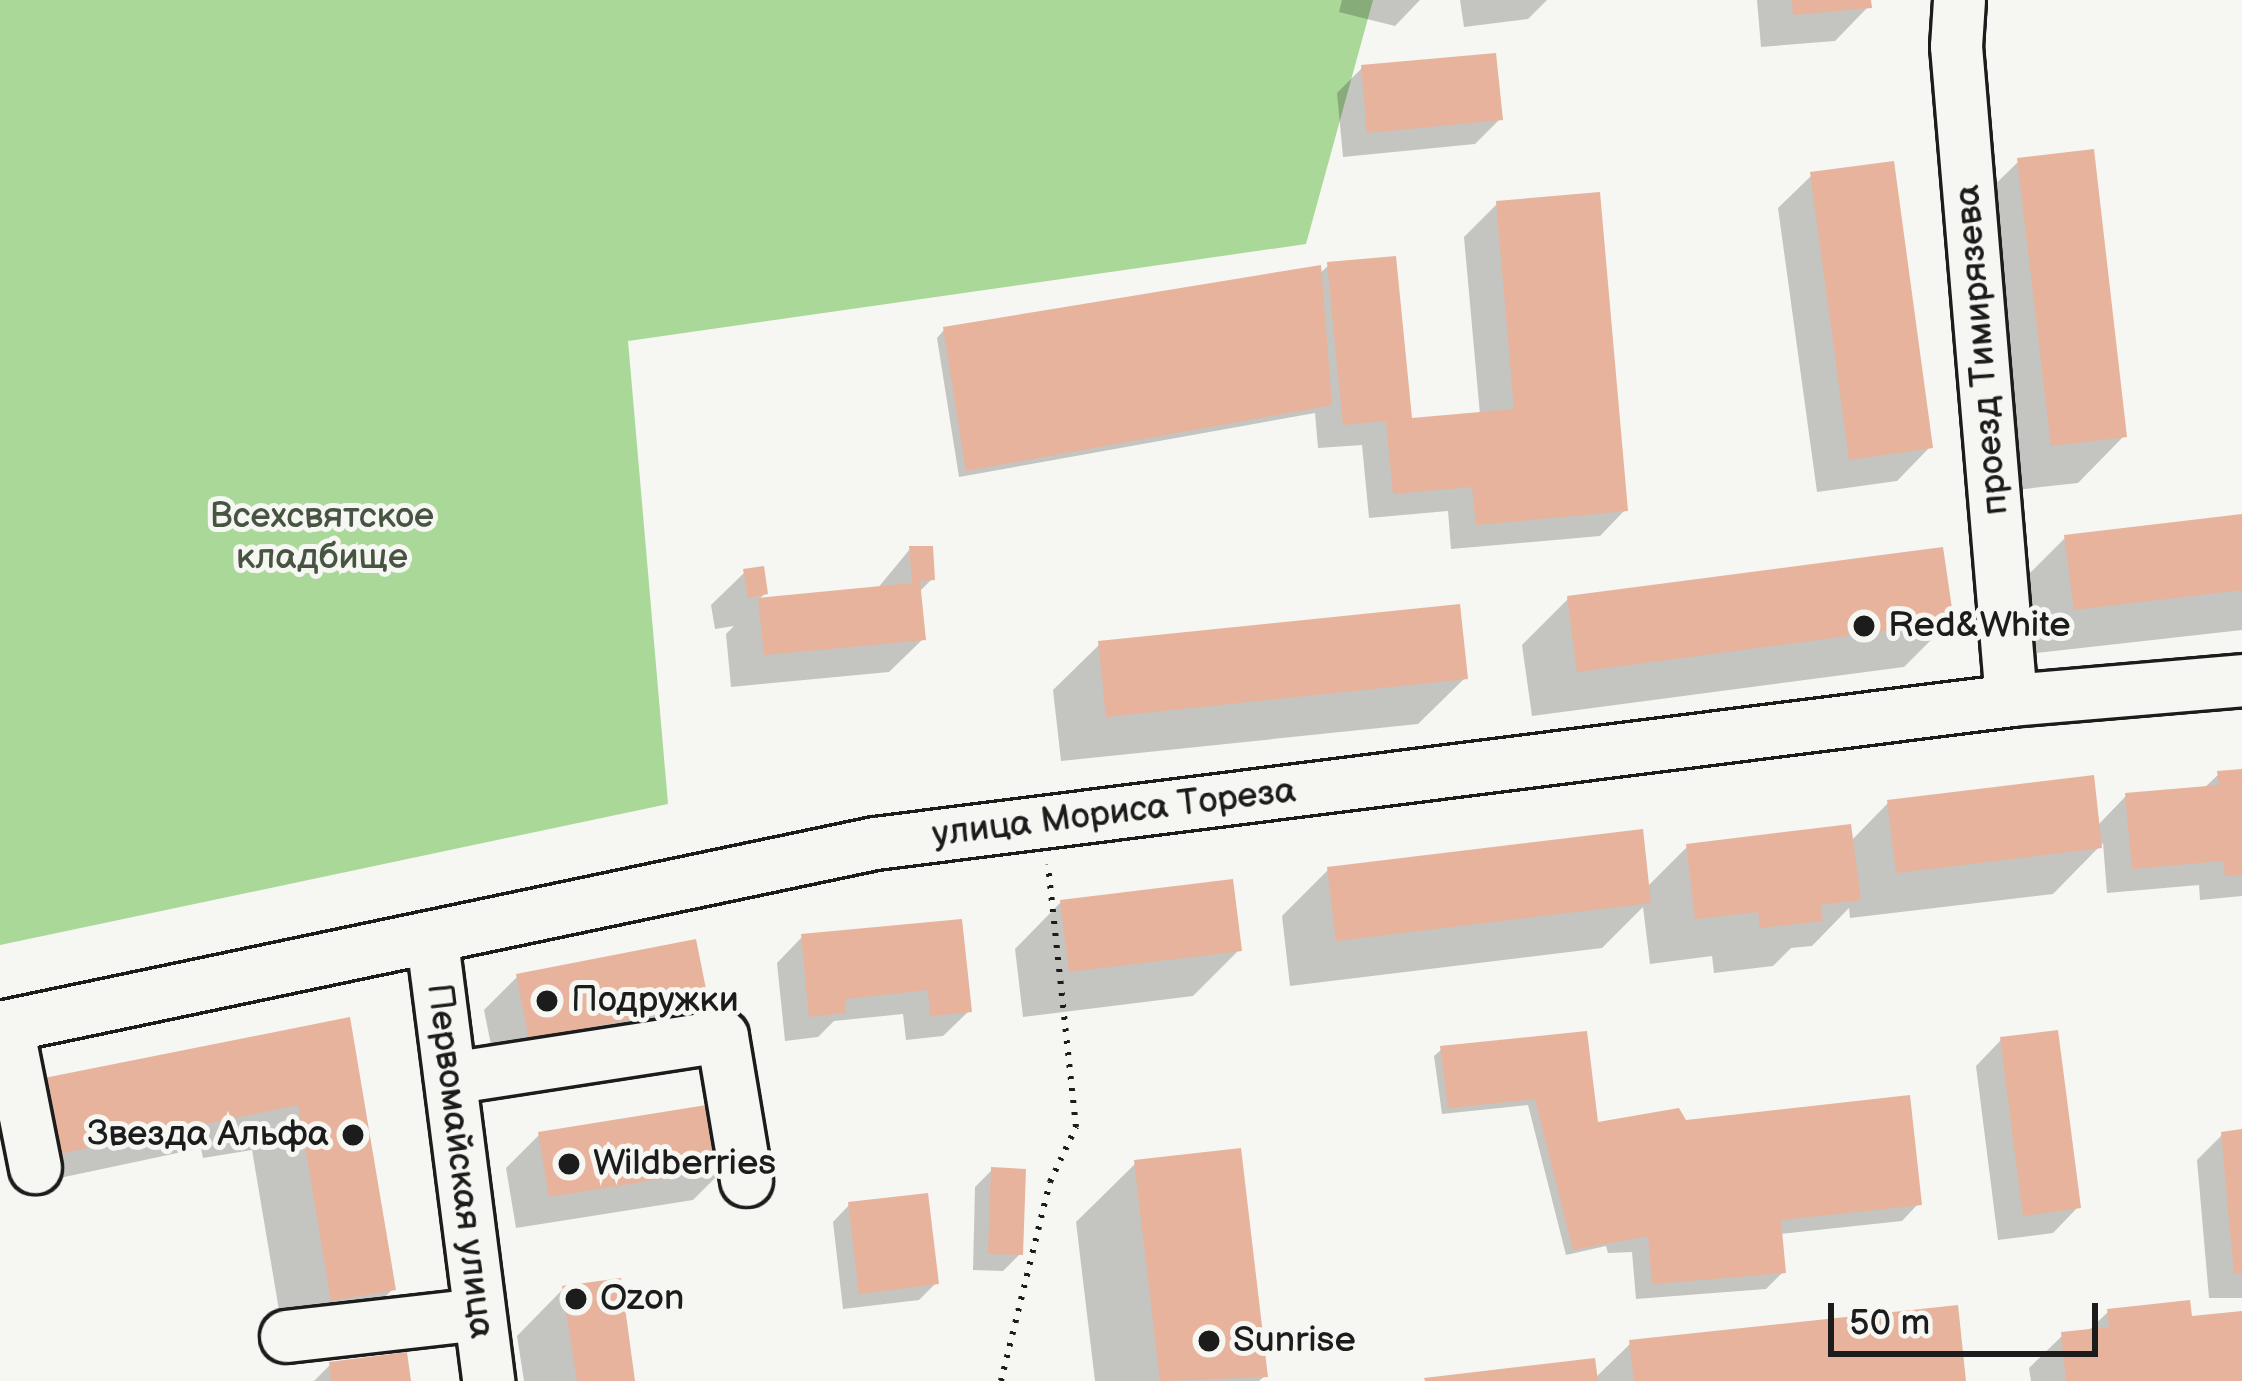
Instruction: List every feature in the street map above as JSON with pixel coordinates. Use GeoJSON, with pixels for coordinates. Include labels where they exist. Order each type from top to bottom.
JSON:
{"type":"FeatureCollection","features":[{"type":"Feature","properties":{"kind":"street","name":"проезд Тимирязева"},"geometry":{"type":"LineString","coordinates":[[1959,0],[1955,46],[2012,700]]}},
{"type":"Feature","properties":{"kind":"street","name":"улица Мориса Тореза"},"geometry":{"type":"LineString","coordinates":[[3,1026],[432,941],[875,843],[2012,700],[2242,680]]}},
{"type":"Feature","properties":{"kind":"street","name":"Первомайская улица"},"geometry":{"type":"LineString","coordinates":[[432,941],[488,1381]]}},
{"type":"Feature","properties":{"kind":"street"},"geometry":{"type":"LineString","coordinates":[[3,1026],[35,1167]]}},
{"type":"Feature","properties":{"kind":"street"},"geometry":{"type":"LineString","coordinates":[[450,1078],[722,1036],[746,1180]]}},
{"type":"Feature","properties":{"kind":"street"},"geometry":{"type":"LineString","coordinates":[[286,1336],[479,1314]]}},
{"type":"Feature","properties":{"kind":"path"},"geometry":{"type":"LineString","coordinates":[[1001,1381],[1050,1182],[1076,1127],[1047,856],[1026,859]]}},
{"type":"Feature","properties":{"kind":"green space","name":"Всехсвятское кладбище"},"geometry":{"type":"Polygon","coordinates":[[[0,0],[1373,0],[1306,244],[628,341],[668,804],[0,945],[0,0]]]}},
{"type":"Feature","properties":{"kind":"building"},"geometry":{"type":"Polygon","coordinates":[[[1792,0],[1871,0],[1872,8],[1793,15],[1792,0]]]}},
{"type":"Feature","properties":{"kind":"building"},"geometry":{"type":"Polygon","coordinates":[[[1496,53],[1503,120],[1367,133],[1361,65],[1496,53]]]}},
{"type":"Feature","properties":{"kind":"building"},"geometry":{"type":"Polygon","coordinates":[[[2094,149],[2127,437],[2051,446],[2017,158],[2094,149]]]}},
{"type":"Feature","properties":{"kind":"building"},"geometry":{"type":"Polygon","coordinates":[[[1894,161],[1933,448],[1849,460],[1810,172],[1894,161]]]}},
{"type":"Feature","properties":{"kind":"building"},"geometry":{"type":"Polygon","coordinates":[[[1600,192],[1628,511],[1476,525],[1472,487],[1393,494],[1386,421],[1343,425],[1327,262],[1396,256],[1412,418],[1514,409],[1496,201],[1600,192]]]}},
{"type":"Feature","properties":{"kind":"building"},"geometry":{"type":"Polygon","coordinates":[[[1321,265],[1332,405],[966,471],[943,327],[1321,265]]]}},
{"type":"Feature","properties":{"kind":"building"},"geometry":{"type":"Polygon","coordinates":[[[2242,514],[2242,590],[2074,610],[2064,535],[2242,514]]]}},
{"type":"Feature","properties":{"kind":"building"},"geometry":{"type":"Polygon","coordinates":[[[909,546],[933,546],[935,580],[920,581],[926,640],[764,655],[758,598],[912,583],[909,546]]]}},
{"type":"Feature","properties":{"kind":"building"},"geometry":{"type":"Polygon","coordinates":[[[1943,547],[1954,622],[1577,672],[1567,596],[1943,547]]]}},
{"type":"Feature","properties":{"kind":"building"},"geometry":{"type":"Polygon","coordinates":[[[764,566],[768,594],[748,598],[743,569],[764,566]]]}},
{"type":"Feature","properties":{"kind":"building"},"geometry":{"type":"Polygon","coordinates":[[[1460,604],[1468,679],[1106,717],[1098,641],[1460,604]]]}},
{"type":"Feature","properties":{"kind":"building"},"geometry":{"type":"Polygon","coordinates":[[[2242,769],[2242,875],[2225,876],[2223,861],[2132,869],[2125,793],[2219,785],[2217,771],[2242,769]]]}},
{"type":"Feature","properties":{"kind":"building"},"geometry":{"type":"Polygon","coordinates":[[[2094,775],[2102,848],[1896,873],[1887,800],[2094,775]]]}},
{"type":"Feature","properties":{"kind":"building"},"geometry":{"type":"Polygon","coordinates":[[[1851,824],[1861,900],[1820,905],[1823,921],[1760,928],[1758,912],[1695,919],[1686,844],[1851,824]]]}},
{"type":"Feature","properties":{"kind":"building"},"geometry":{"type":"Polygon","coordinates":[[[1643,829],[1651,903],[1336,941],[1327,867],[1643,829]]]}},
{"type":"Feature","properties":{"kind":"building"},"geometry":{"type":"Polygon","coordinates":[[[1233,879],[1242,951],[1069,972],[1060,900],[1233,879]]]}},
{"type":"Feature","properties":{"kind":"building"},"geometry":{"type":"Polygon","coordinates":[[[962,919],[972,1012],[930,1016],[928,990],[845,999],[846,1013],[809,1017],[801,934],[962,919]]]}},
{"type":"Feature","properties":{"kind":"building"},"geometry":{"type":"Polygon","coordinates":[[[696,939],[709,1004],[529,1039],[516,974],[696,939]]]}},
{"type":"Feature","properties":{"kind":"building"},"geometry":{"type":"Polygon","coordinates":[[[350,1017],[396,1290],[331,1301],[298,1105],[54,1155],[39,1079],[350,1017]]]}},
{"type":"Feature","properties":{"kind":"building"},"geometry":{"type":"Polygon","coordinates":[[[2058,1030],[2081,1208],[2023,1216],[2000,1037],[2058,1030]]]}},
{"type":"Feature","properties":{"kind":"building"},"geometry":{"type":"Polygon","coordinates":[[[1587,1031],[1598,1122],[1679,1108],[1686,1120],[1910,1095],[1922,1205],[1781,1220],[1786,1273],[1652,1284],[1648,1236],[1573,1250],[1535,1099],[1448,1108],[1440,1046],[1587,1031]]]}},
{"type":"Feature","properties":{"kind":"building"},"geometry":{"type":"Polygon","coordinates":[[[719,1103],[729,1168],[549,1197],[538,1132],[719,1103]]]}},
{"type":"Feature","properties":{"kind":"building"},"geometry":{"type":"Polygon","coordinates":[[[2242,1129],[2242,1274],[2234,1274],[2221,1132],[2242,1129]]]}},
{"type":"Feature","properties":{"kind":"building"},"geometry":{"type":"Polygon","coordinates":[[[1241,1148],[1268,1377],[1160,1381],[1134,1160],[1241,1148]]]}},
{"type":"Feature","properties":{"kind":"building"},"geometry":{"type":"Polygon","coordinates":[[[991,1167],[1026,1169],[1023,1255],[988,1254],[991,1167]]]}},
{"type":"Feature","properties":{"kind":"building"},"geometry":{"type":"Polygon","coordinates":[[[928,1193],[939,1284],[859,1294],[848,1202],[928,1193]]]}},
{"type":"Feature","properties":{"kind":"building"},"geometry":{"type":"Polygon","coordinates":[[[621,1278],[635,1381],[577,1381],[562,1286],[621,1278]]]}},
{"type":"Feature","properties":{"kind":"building"},"geometry":{"type":"Polygon","coordinates":[[[2190,1300],[2192,1316],[2242,1311],[2242,1381],[2066,1381],[2061,1332],[2109,1327],[2107,1309],[2190,1300]]]}},
{"type":"Feature","properties":{"kind":"building"},"geometry":{"type":"Polygon","coordinates":[[[1958,1305],[1966,1381],[1634,1381],[1629,1340],[1958,1305]]]}},
{"type":"Feature","properties":{"kind":"building"},"geometry":{"type":"Polygon","coordinates":[[[407,1352],[411,1381],[331,1381],[329,1362],[407,1352]]]}},
{"type":"Feature","properties":{"kind":"building"},"geometry":{"type":"Polygon","coordinates":[[[1595,1358],[1598,1381],[1424,1378],[1595,1358]]]}},
{"type":"Feature","properties":{"kind":"place","name":"Red&White"},"geometry":{"type":"Point","coordinates":[1864,626]}},
{"type":"Feature","properties":{"kind":"place","name":"Подружки"},"geometry":{"type":"Point","coordinates":[547,1001]}},
{"type":"Feature","properties":{"kind":"place","name":"Звезда Альфа"},"geometry":{"type":"Point","coordinates":[353,1135]}},
{"type":"Feature","properties":{"kind":"place","name":"Wildberries"},"geometry":{"type":"Point","coordinates":[569,1164]}},
{"type":"Feature","properties":{"kind":"place","name":"Ozon"},"geometry":{"type":"Point","coordinates":[576,1299]}},
{"type":"Feature","properties":{"kind":"place","name":"Sunrise"},"geometry":{"type":"Point","coordinates":[1209,1341]}}]}
